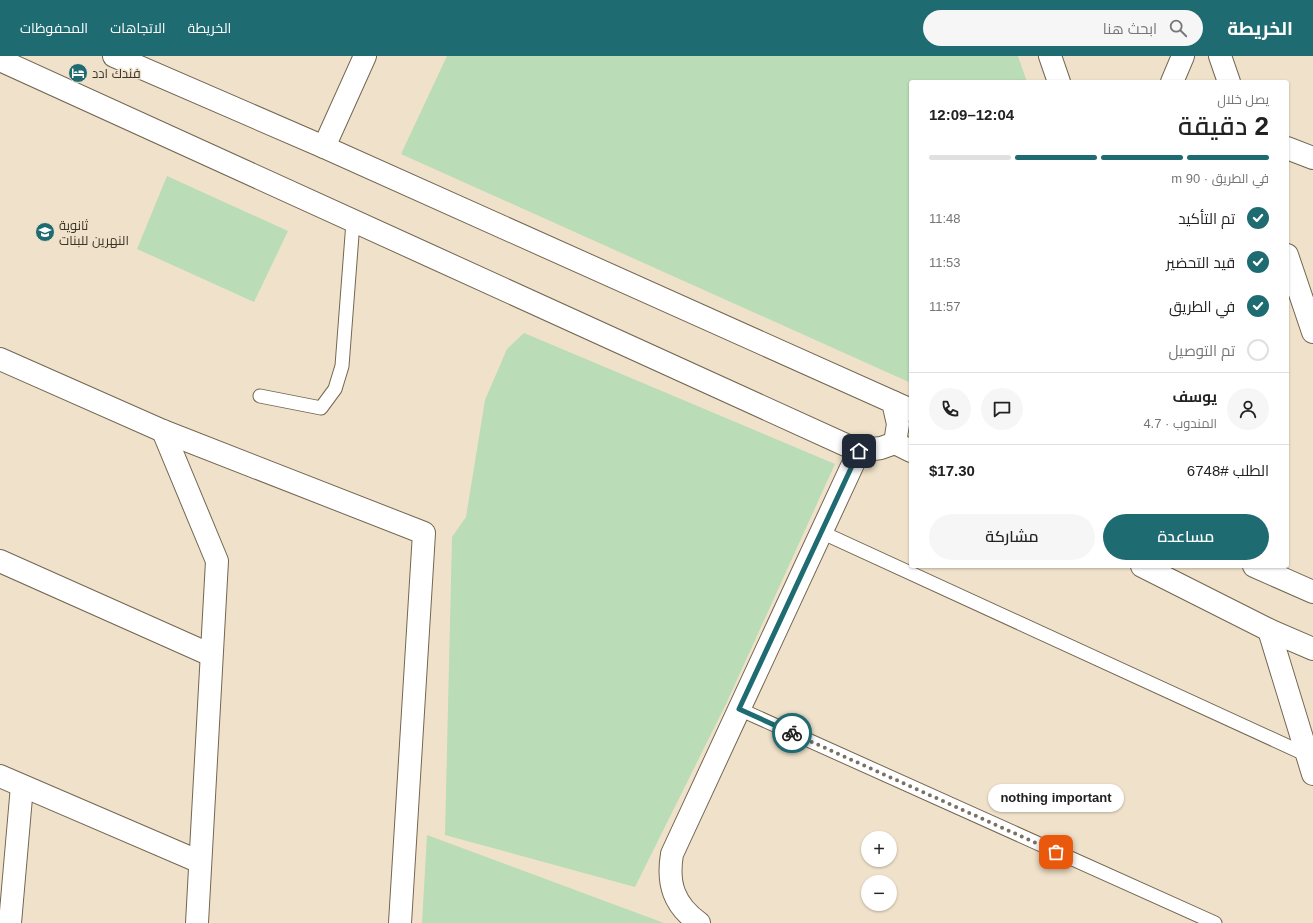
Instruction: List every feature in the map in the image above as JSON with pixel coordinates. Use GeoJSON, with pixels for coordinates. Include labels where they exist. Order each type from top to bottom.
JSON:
{"type":"FeatureCollection","features":[{"type":"Feature","properties":{"kind":"street"},"geometry":{"type":"LineString","coordinates":[[0,60],[353,222],[505,288],[859,451],[903,447],[898,424],[902,406],[324,147],[144,62],[114,56]]}},
{"type":"Feature","properties":{"kind":"street"},"geometry":{"type":"LineString","coordinates":[[324,147],[365,56]]}},
{"type":"Feature","properties":{"kind":"street"},"geometry":{"type":"LineString","coordinates":[[1050,56],[1058,80]]}},
{"type":"Feature","properties":{"kind":"street"},"geometry":{"type":"LineString","coordinates":[[1173,80],[1183,56]]}},
{"type":"Feature","properties":{"kind":"street"},"geometry":{"type":"LineString","coordinates":[[1220,56],[1228,80]]}},
{"type":"Feature","properties":{"kind":"street"},"geometry":{"type":"LineString","coordinates":[[1289,149],[1313,158]]}},
{"type":"Feature","properties":{"kind":"street"},"geometry":{"type":"LineString","coordinates":[[1289,261],[1313,332]]}},
{"type":"Feature","properties":{"kind":"street"},"geometry":{"type":"LineString","coordinates":[[0,358],[163,431],[424,533],[400,923]]}},
{"type":"Feature","properties":{"kind":"street"},"geometry":{"type":"LineString","coordinates":[[163,431],[217,561],[197,923]]}},
{"type":"Feature","properties":{"kind":"street"},"geometry":{"type":"LineString","coordinates":[[699,923],[686,914],[673,892],[670,866],[672,854],[859,451]]}},
{"type":"Feature","properties":{"kind":"street"},"geometry":{"type":"LineString","coordinates":[[0,561],[211,655]]}},
{"type":"Feature","properties":{"kind":"street"},"geometry":{"type":"LineString","coordinates":[[1146,568],[1269,630],[1313,649]]}},
{"type":"Feature","properties":{"kind":"street"},"geometry":{"type":"LineString","coordinates":[[1259,568],[1313,592]]}},
{"type":"Feature","properties":{"kind":"street"},"geometry":{"type":"LineString","coordinates":[[1269,630],[1310,764]]}},
{"type":"Feature","properties":{"kind":"street"},"geometry":{"type":"LineString","coordinates":[[0,776],[200,862]]}},
{"type":"Feature","properties":{"kind":"street"},"geometry":{"type":"LineString","coordinates":[[10,923],[22,786]]}},
{"type":"Feature","properties":{"kind":"lane"},"geometry":{"type":"LineString","coordinates":[[260,396],[321,408],[335,389],[342,366],[353,222]]}},
{"type":"Feature","properties":{"kind":"lane"},"geometry":{"type":"LineString","coordinates":[[821,532],[1310,764]]}},
{"type":"Feature","properties":{"kind":"lane"},"geometry":{"type":"LineString","coordinates":[[739,709],[1215,923]]}},
{"type":"Feature","properties":{"kind":"green space"},"geometry":{"type":"Polygon","coordinates":[[[447,56],[1018,56],[1026,80],[909,80],[909,382],[401,154],[447,56]]]}},
{"type":"Feature","properties":{"kind":"green space"},"geometry":{"type":"Polygon","coordinates":[[[167,176],[288,231],[254,302],[137,249],[167,176]]]}},
{"type":"Feature","properties":{"kind":"green space"},"geometry":{"type":"Polygon","coordinates":[[[524,333],[835,464],[726,704],[635,887],[445,835],[452,537],[466,517],[485,400],[507,349],[524,333]]]}},
{"type":"Feature","properties":{"kind":"green space"},"geometry":{"type":"Polygon","coordinates":[[[427,835],[664,923],[422,923],[427,835]]]}},
{"type":"Feature","properties":{"kind":"way so far"},"geometry":{"type":"LineString","coordinates":[[792,733],[1056,852]]}},
{"type":"Feature","properties":{"kind":"place","name":"فندك ادد"},"geometry":{"type":"Point","coordinates":[78,73]}},
{"type":"Feature","properties":{"kind":"place","name":"ثانوية النهرين للبنات"},"geometry":{"type":"Point","coordinates":[45,232]}},
{"type":"Feature","properties":{"kind":"place","name":"nothing important"},"geometry":{"type":"Point","coordinates":[1056,852]}},
{"type":"Feature","properties":{"kind":"route"},"geometry":{"type":"LineString","coordinates":[[792,733],[739,709],[859,451]]}}]}
